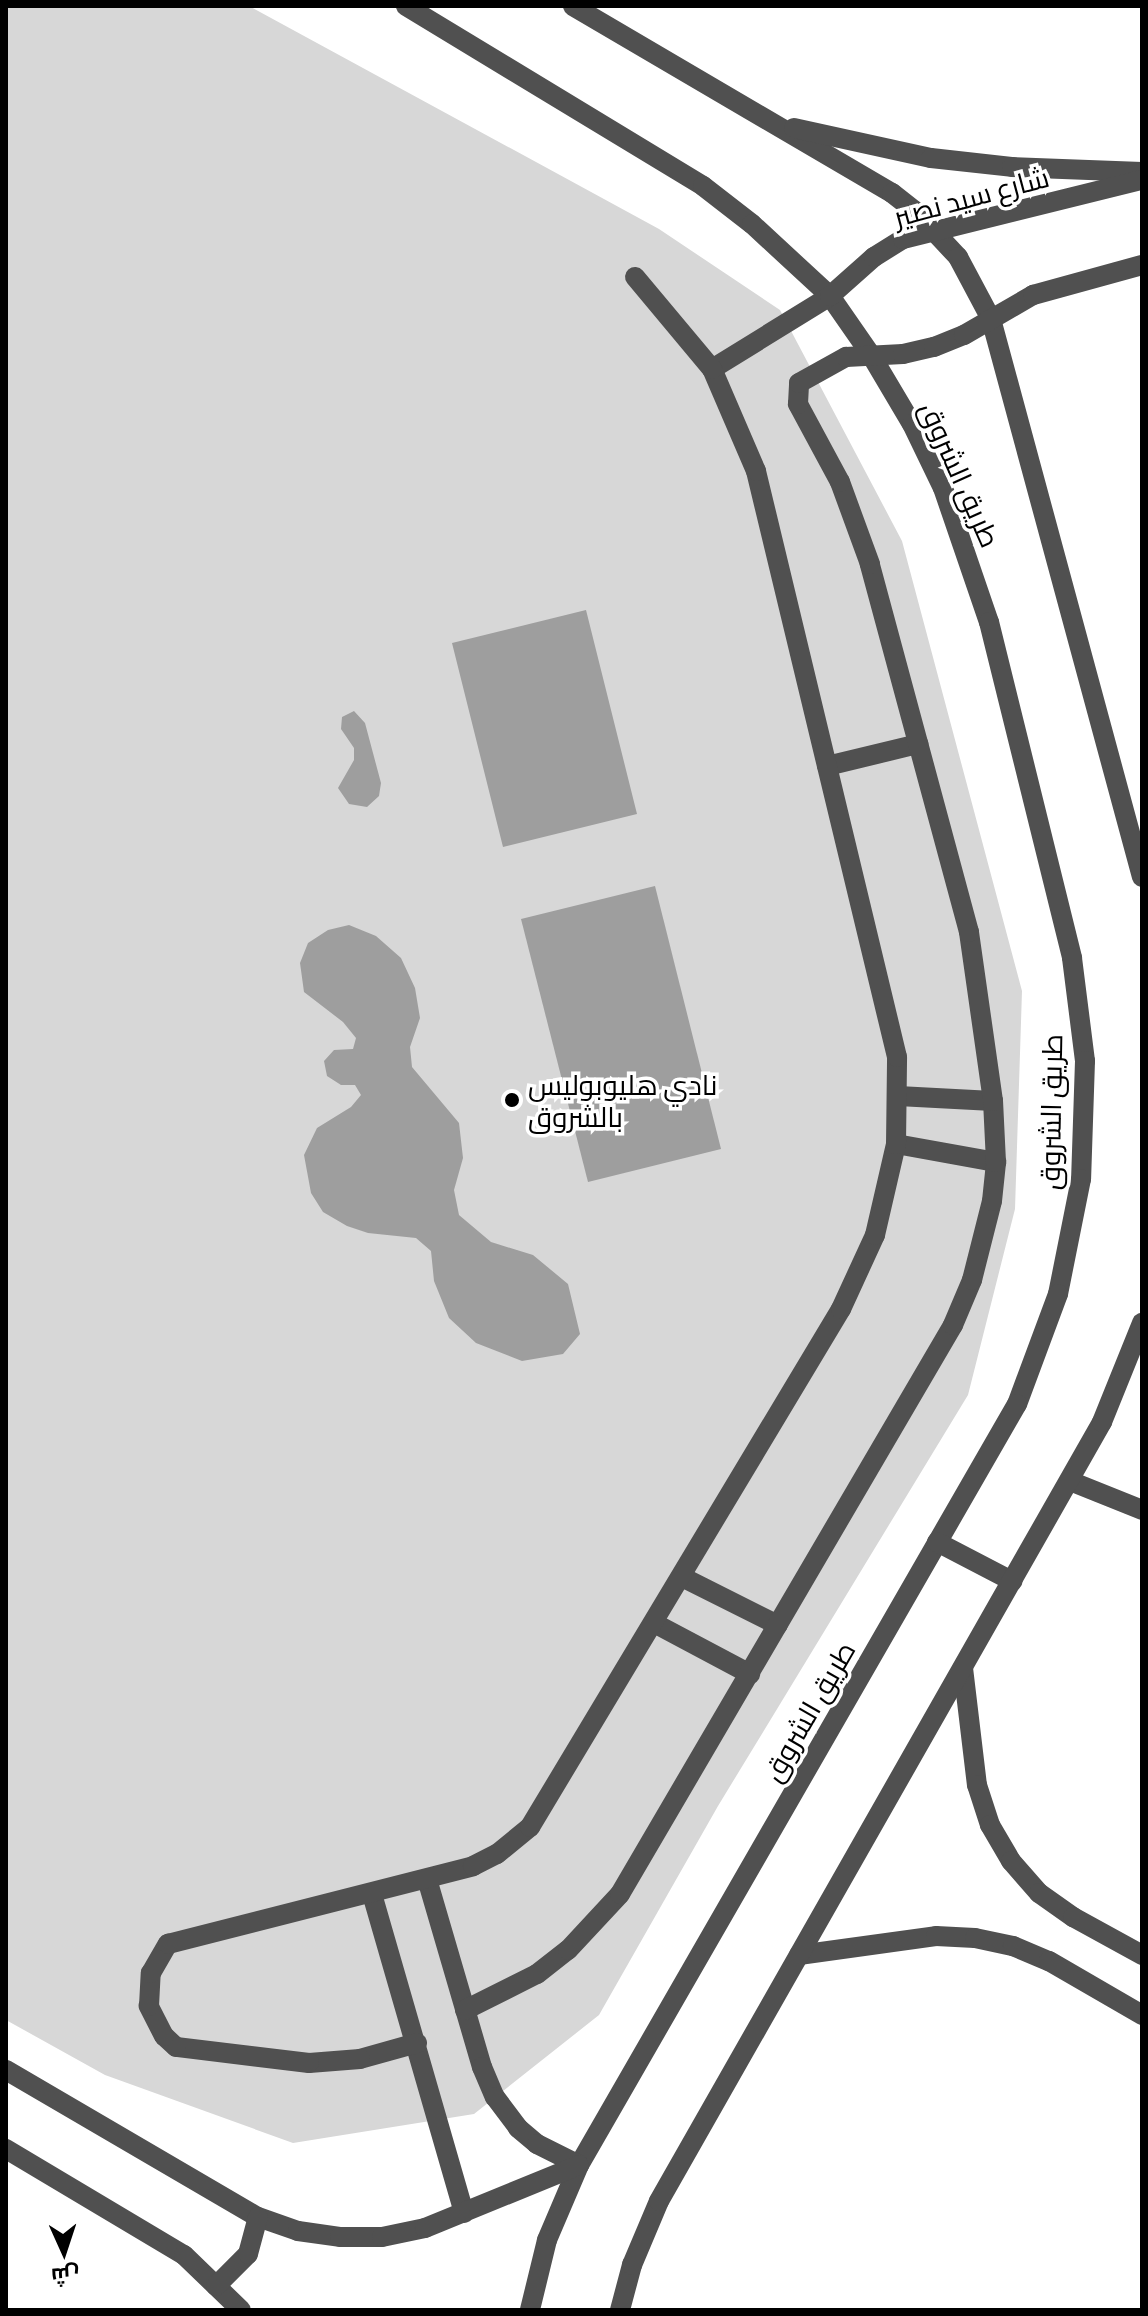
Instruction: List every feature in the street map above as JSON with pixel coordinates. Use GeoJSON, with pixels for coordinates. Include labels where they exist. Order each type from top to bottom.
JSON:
{"type":"FeatureCollection","features":[{"type":"Feature","properties":{"kind":"street","name":"طريق الشروق"},"geometry":{"type":"LineString","coordinates":[[406,6],[703,186],[752,224],[830,296],[871,355],[912,424],[943,488],[989,622],[1072,958],[1085,1061],[1081,1179],[1058,1294],[1017,1404],[579,2165],[547,2240],[530,2310]]}},
{"type":"Feature","properties":{"kind":"street","name":"طريق الشروق"},"geometry":{"type":"LineString","coordinates":[[573,6],[892,193],[935,230],[977,287],[991,319],[1142,877]]}},
{"type":"Feature","properties":{"kind":"street"},"geometry":{"type":"LineString","coordinates":[[772,122],[931,158],[1012,167],[1142,172]]}},
{"type":"Feature","properties":{"kind":"street","name":"شارع سيد نصير"},"geometry":{"type":"LineString","coordinates":[[712,369],[830,296],[874,257],[903,239],[1142,180]]}},
{"type":"Feature","properties":{"kind":"street"},"geometry":{"type":"LineString","coordinates":[[465,2010],[537,1974],[595,1924],[620,1894],[953,1325],[983,1241],[996,1162],[993,1101],[969,932],[870,564],[840,482],[798,404],[799,383],[846,357],[903,354],[934,347],[1033,295],[1142,265]]}},
{"type":"Feature","properties":{"kind":"street"},"geometry":{"type":"LineString","coordinates":[[417,2043],[360,2059],[309,2063],[176,2047],[164,2036],[149,2006],[151,1973],[168,1944],[473,1866],[497,1854],[530,1827],[682,1577],[860,1273],[886,1196],[896,1144],[897,1057],[756,471],[712,369],[635,277]]}},
{"type":"Feature","properties":{"kind":"street"},"geometry":{"type":"LineString","coordinates":[[827,766],[918,744]]}},
{"type":"Feature","properties":{"kind":"street"},"geometry":{"type":"LineString","coordinates":[[898,1096],[993,1101]]}},
{"type":"Feature","properties":{"kind":"street"},"geometry":{"type":"LineString","coordinates":[[896,1144],[996,1162]]}},
{"type":"Feature","properties":{"kind":"street"},"geometry":{"type":"LineString","coordinates":[[620,2310],[632,2265],[659,2201],[1070,1481],[1102,1422],[1142,1323]]}},
{"type":"Feature","properties":{"kind":"street"},"geometry":{"type":"LineString","coordinates":[[1070,1481],[1142,1510]]}},
{"type":"Feature","properties":{"kind":"street"},"geometry":{"type":"LineString","coordinates":[[937,1542],[1012,1581]]}},
{"type":"Feature","properties":{"kind":"street"},"geometry":{"type":"LineString","coordinates":[[682,1577],[778,1625]]}},
{"type":"Feature","properties":{"kind":"street"},"geometry":{"type":"LineString","coordinates":[[654,1623],[750,1674]]}},
{"type":"Feature","properties":{"kind":"street"},"geometry":{"type":"LineString","coordinates":[[963,1668],[977,1785],[990,1825],[1011,1861],[1039,1893],[1073,1917],[1142,1955]]}},
{"type":"Feature","properties":{"kind":"street"},"geometry":{"type":"LineString","coordinates":[[427,1879],[482,2067],[503,2110],[537,2144],[579,2165]]}},
{"type":"Feature","properties":{"kind":"street"},"geometry":{"type":"LineString","coordinates":[[372,1894],[464,2213]]}},
{"type":"Feature","properties":{"kind":"street"},"geometry":{"type":"LineString","coordinates":[[799,1955],[936,1936],[975,1938],[1013,1946],[1049,1961],[1142,2015]]}},
{"type":"Feature","properties":{"kind":"street"},"geometry":{"type":"LineString","coordinates":[[6,2070],[258,2217],[298,2231],[340,2237],[382,2237],[425,2228],[579,2165]]}},
{"type":"Feature","properties":{"kind":"street"},"geometry":{"type":"LineString","coordinates":[[6,2149],[184,2255],[241,2310]]}},
{"type":"Feature","properties":{"kind":"street"},"geometry":{"type":"LineString","coordinates":[[216,2286],[248,2254],[258,2217]]}},
{"type":"Feature","properties":{"kind":"shaded area","name":"نادي هليوبوليس بالشروق"},"geometry":{"type":"Polygon","coordinates":[[[6,6],[249,6],[659,229],[780,310],[902,541],[1022,991],[1015,1209],[968,1395],[718,1806],[599,2015],[474,2114],[293,2143],[105,2075],[6,2020],[6,6]]]}},
{"type":"Feature","properties":{"kind":"shaded area"},"geometry":{"type":"Polygon","coordinates":[[[586,610],[637,814],[503,847],[452,643],[586,610]]]}},
{"type":"Feature","properties":{"kind":"shaded area"},"geometry":{"type":"Polygon","coordinates":[[[354,711],[365,723],[381,783],[379,796],[367,807],[349,804],[338,788],[354,760],[354,748],[341,729],[342,717],[354,711]]]}},
{"type":"Feature","properties":{"kind":"shaded area"},"geometry":{"type":"Polygon","coordinates":[[[655,886],[721,1149],[588,1182],[521,919],[655,886]]]}},
{"type":"Feature","properties":{"kind":"shaded area"},"geometry":{"type":"Polygon","coordinates":[[[349,925],[376,936],[401,958],[415,988],[420,1018],[410,1047],[412,1067],[459,1123],[463,1158],[454,1190],[459,1215],[491,1242],[533,1255],[568,1284],[580,1334],[563,1354],[522,1361],[476,1343],[449,1318],[434,1281],[431,1251],[416,1238],[368,1233],[347,1226],[323,1212],[311,1193],[304,1155],[317,1128],[351,1107],[361,1095],[355,1085],[341,1085],[327,1076],[324,1061],[334,1050],[353,1049],[356,1038],[343,1022],[304,992],[300,963],[308,943],[328,930],[349,925]]]}},
{"type":"Feature","properties":{"kind":"place","name":"نادي هليوبوليس بالشروق"},"geometry":{"type":"Point","coordinates":[512,1100]}}]}
